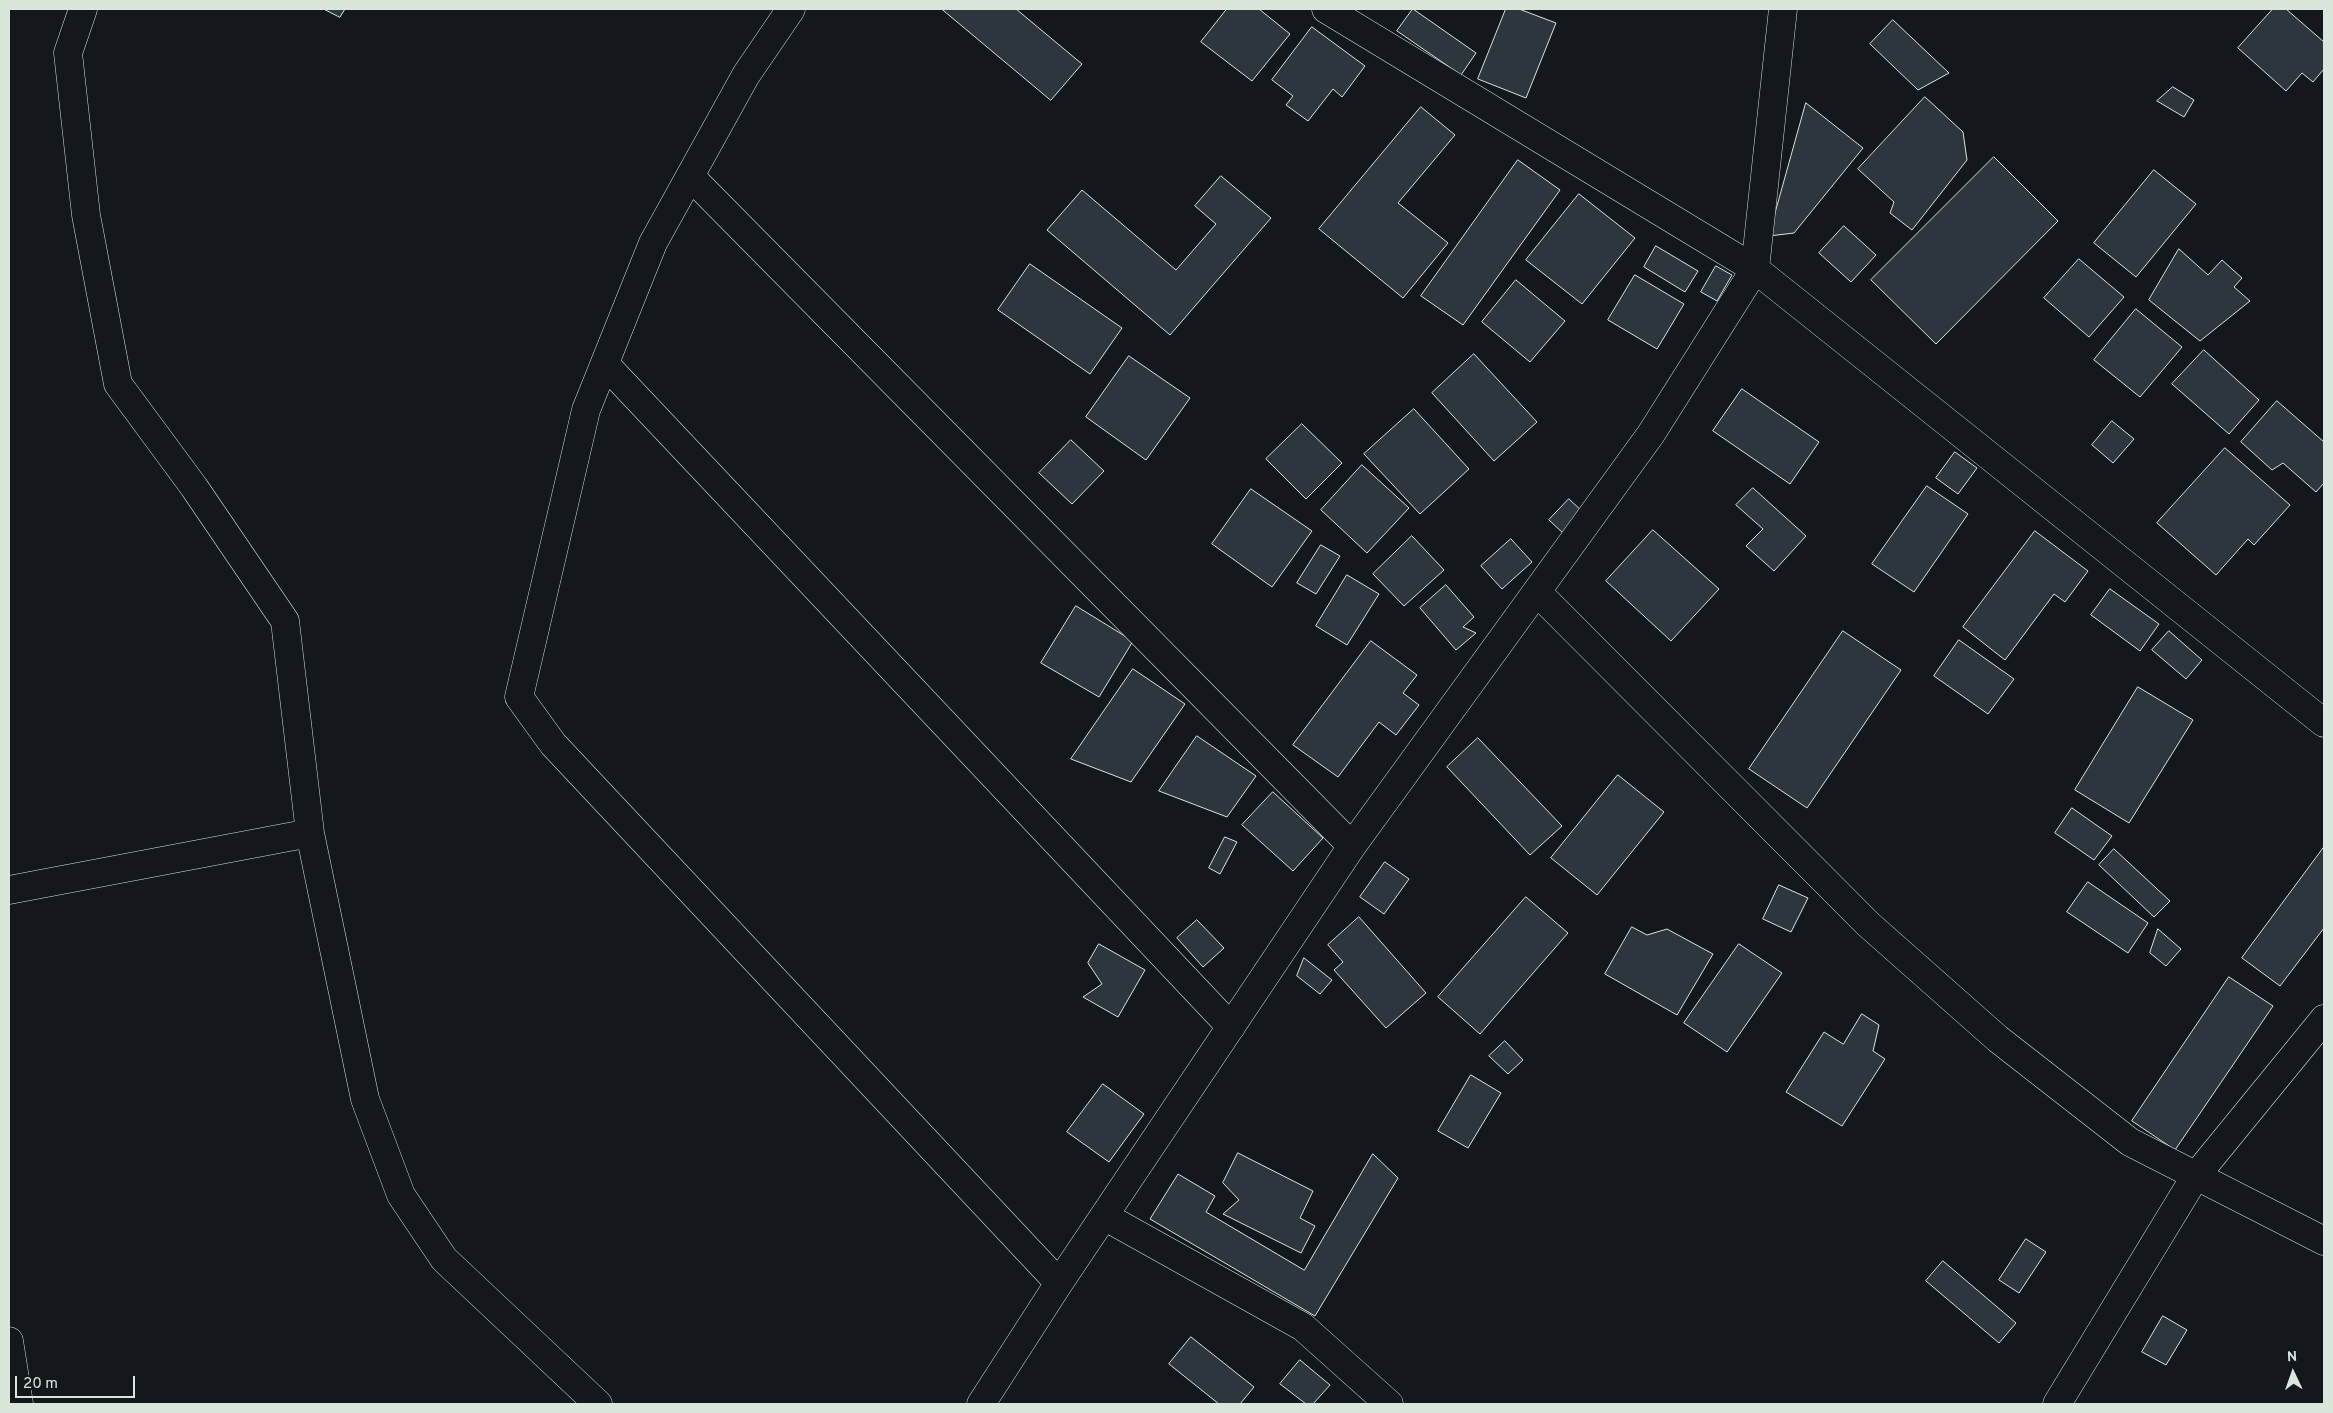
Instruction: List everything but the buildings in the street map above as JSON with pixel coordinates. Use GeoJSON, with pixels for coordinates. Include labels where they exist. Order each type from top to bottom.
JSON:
{"type":"FeatureCollection","features":[{"type":"Feature","properties":{"kind":"street"},"geometry":{"type":"LineString","coordinates":[[83,9],[68,53],[86,215],[118,384],[194,487],[285,621],[310,833],[366,1098],[401,1195],[444,1259],[598,1404]]}},
{"type":"Feature","properties":{"kind":"street"},"geometry":{"type":"LineString","coordinates":[[791,9],[746,75],[653,243],[604,364],[586,410],[519,696],[553,744],[1059,1283]]}},
{"type":"Feature","properties":{"kind":"street"},"geometry":{"type":"LineString","coordinates":[[1326,9],[1754,269],[2324,723]]}},
{"type":"Feature","properties":{"kind":"street"},"geometry":{"type":"LineString","coordinates":[[981,1404],[1059,1283],[1352,846],[1538,593],[1651,434],[1754,269],[1783,9]]}},
{"type":"Feature","properties":{"kind":"street"},"geometry":{"type":"LineString","coordinates":[[690,176],[1352,846]]}},
{"type":"Feature","properties":{"kind":"street"},"geometry":{"type":"LineString","coordinates":[[604,364],[1231,1027]]}},
{"type":"Feature","properties":{"kind":"street"},"geometry":{"type":"LineString","coordinates":[[1538,593],[1854,910],[1998,1039],[2130,1142],[2195,1177],[2324,1241]]}},
{"type":"Feature","properties":{"kind":"street"},"geometry":{"type":"LineString","coordinates":[[9,890],[310,833]]}},
{"type":"Feature","properties":{"kind":"street"},"geometry":{"type":"LineString","coordinates":[[2058,1404],[2195,1177],[2324,1018]]}},
{"type":"Feature","properties":{"kind":"street"},"geometry":{"type":"LineString","coordinates":[[1104,1216],[1303,1328],[1389,1404]]}},
{"type":"Feature","properties":{"kind":"street"},"geometry":{"type":"LineString","coordinates":[[9,1341],[19,1404]]}}]}
